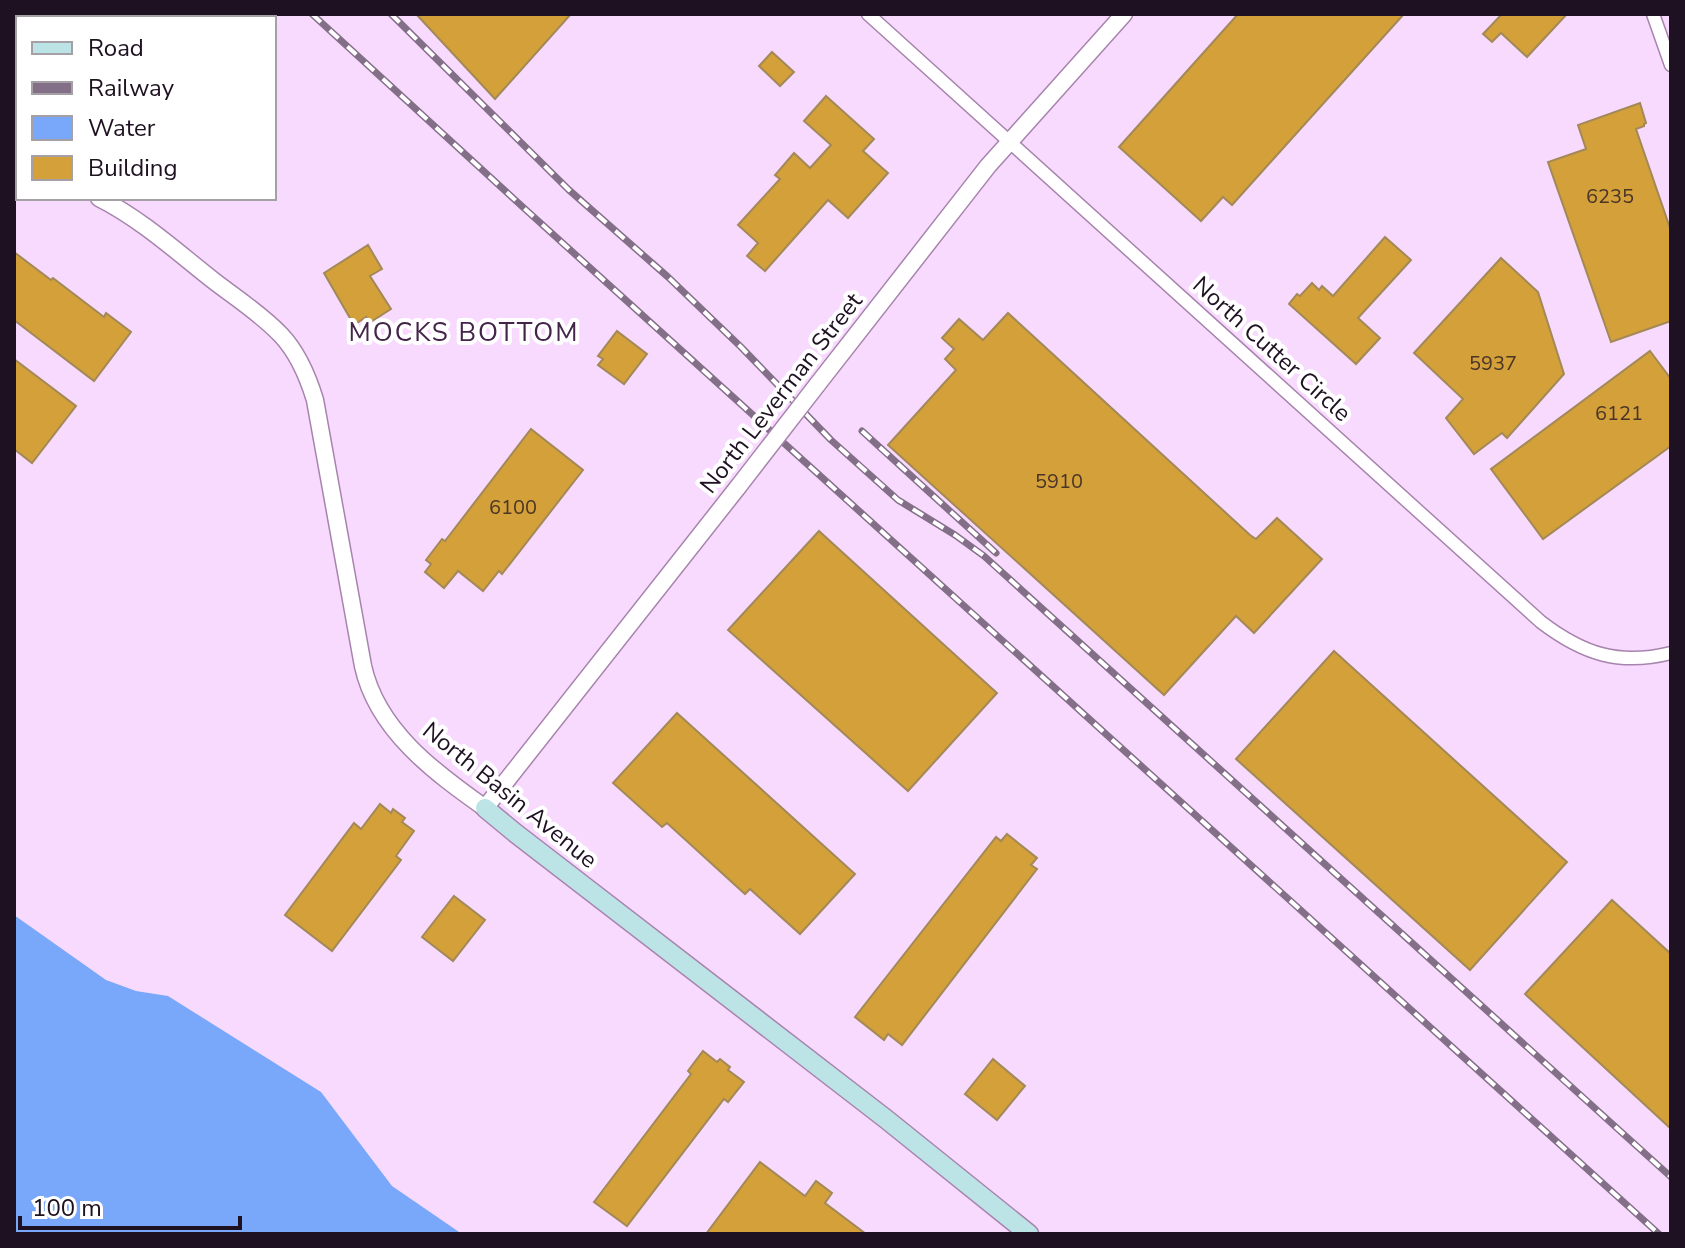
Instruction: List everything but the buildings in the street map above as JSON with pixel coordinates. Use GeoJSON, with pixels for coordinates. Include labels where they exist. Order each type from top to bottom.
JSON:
{"type":"FeatureCollection","features":[{"type":"Feature","properties":{"kind":"main road","name":"North Basin Avenue"},"geometry":{"type":"LineString","coordinates":[[485,808],[1029,1234]]}},
{"type":"Feature","properties":{"kind":"street","name":"North Cutter Circle"},"geometry":{"type":"LineString","coordinates":[[868,14],[1550,629],[1584,650],[1601,655],[1626,659],[1671,653]]}},
{"type":"Feature","properties":{"kind":"street","name":"North Leverman Street"},"geometry":{"type":"LineString","coordinates":[[485,808],[1010,141],[1124,14]]}},
{"type":"Feature","properties":{"kind":"street"},"geometry":{"type":"LineString","coordinates":[[1653,14],[1671,65]]}},
{"type":"Feature","properties":{"kind":"street","name":"North Basin Avenue"},"geometry":{"type":"LineString","coordinates":[[102,200],[133,218],[261,317],[282,336],[298,359],[317,409],[363,666],[370,689],[381,712],[405,743],[485,808]]}},
{"type":"Feature","properties":{"kind":"water"},"geometry":{"type":"Polygon","coordinates":[[[14,915],[106,980],[136,991],[168,996],[321,1092],[392,1186],[462,1234],[14,1234],[14,915]]]}},
{"type":"Feature","properties":{"kind":"railway"},"geometry":{"type":"LineString","coordinates":[[312,14],[1659,1234]]}},
{"type":"Feature","properties":{"kind":"railway"},"geometry":{"type":"LineString","coordinates":[[391,14],[569,190],[668,277],[741,347],[831,440],[898,500],[984,556],[1671,1177]]}},
{"type":"Feature","properties":{"kind":"railway"},"geometry":{"type":"LineString","coordinates":[[862,431],[996,553]]}},
{"type":"Feature","properties":{"kind":"district","name":"MOCKS BOTTOM"},"geometry":{"type":"Point","coordinates":[464,332]}}]}
